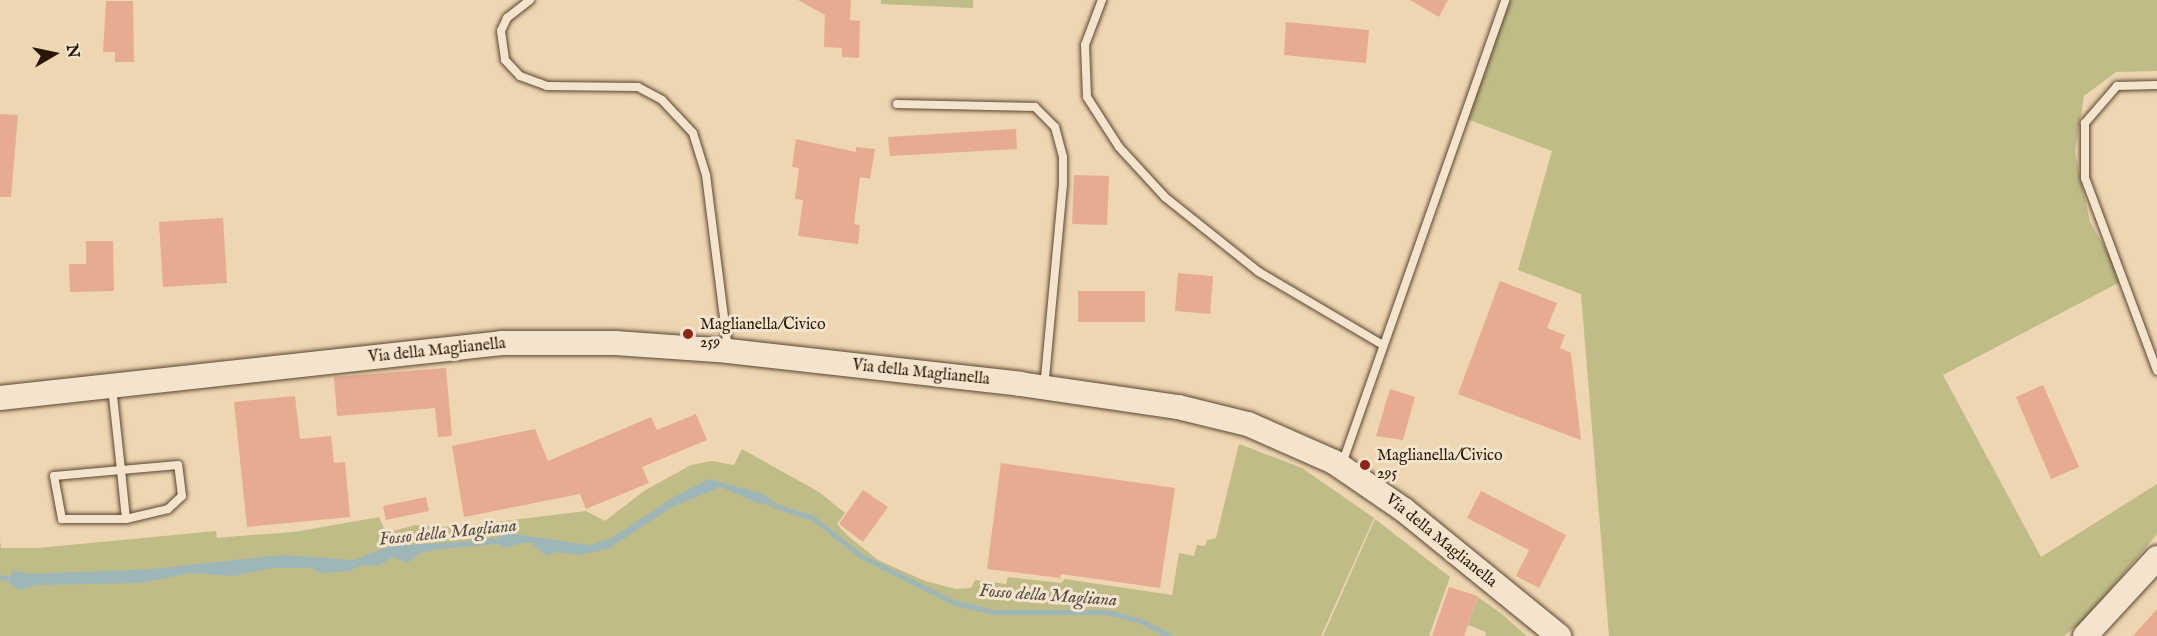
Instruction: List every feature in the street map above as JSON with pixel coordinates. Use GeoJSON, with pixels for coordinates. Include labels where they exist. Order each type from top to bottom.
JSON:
{"type":"FeatureCollection","features":[{"type":"Feature","properties":{"kind":"main road","name":"Via della Maglianella"},"geometry":{"type":"LineString","coordinates":[[0,399],[502,343],[615,343],[728,351],[1044,387],[1228,417],[1300,445],[1341,466],[1404,510],[1559,636]]}},
{"type":"Feature","properties":{"kind":"main road"},"geometry":{"type":"LineString","coordinates":[[2085,636],[2157,558]]}},
{"type":"Feature","properties":{"kind":"lane"},"geometry":{"type":"LineString","coordinates":[[530,0],[507,18],[501,31],[505,60],[520,76],[547,86],[638,87],[662,100],[693,133],[706,175],[728,351]]}},
{"type":"Feature","properties":{"kind":"lane"},"geometry":{"type":"LineString","coordinates":[[1102,0],[1084,45],[1087,98],[1119,147],[1165,197],[1259,272],[1383,345]]}},
{"type":"Feature","properties":{"kind":"lane"},"geometry":{"type":"LineString","coordinates":[[1341,466],[1505,0]]}},
{"type":"Feature","properties":{"kind":"lane"},"geometry":{"type":"LineString","coordinates":[[2157,85],[2117,86],[2085,123],[2085,178],[2157,371]]}},
{"type":"Feature","properties":{"kind":"lane"},"geometry":{"type":"LineString","coordinates":[[897,104],[1035,107],[1055,127],[1063,157],[1063,184],[1044,387]]}},
{"type":"Feature","properties":{"kind":"lane"},"geometry":{"type":"LineString","coordinates":[[112,387],[126,519]]}},
{"type":"Feature","properties":{"kind":"lane"},"geometry":{"type":"LineString","coordinates":[[178,465],[182,496],[168,509],[126,519],[62,519],[54,476],[121,470],[178,465]]}},
{"type":"Feature","properties":{"kind":"shaded area"},"geometry":{"type":"Polygon","coordinates":[[[881,0],[973,0],[973,8],[881,4],[881,0]]]}},
{"type":"Feature","properties":{"kind":"shaded area"},"geometry":{"type":"Polygon","coordinates":[[[1505,0],[2157,0],[2157,71],[2116,72],[2084,96],[2075,152],[2090,222],[2124,280],[1943,375],[2041,557],[2157,484],[2157,534],[2088,616],[2064,636],[1609,636],[1581,294],[1518,270],[1552,151],[1464,118],[1505,0]]]}},
{"type":"Feature","properties":{"kind":"shaded area"},"geometry":{"type":"Polygon","coordinates":[[[1239,444],[1302,468],[1374,518],[1321,636],[0,636],[0,540],[1,548],[38,548],[216,531],[217,538],[294,532],[379,517],[386,533],[415,525],[455,527],[586,511],[605,521],[644,491],[691,465],[712,461],[734,465],[742,449],[819,492],[845,513],[837,524],[878,560],[925,581],[956,589],[971,588],[975,580],[1006,584],[1008,577],[1061,583],[1065,579],[1172,595],[1179,553],[1194,556],[1197,545],[1205,546],[1207,540],[1216,538],[1239,444]]]}},
{"type":"Feature","properties":{"kind":"shaded area"},"geometry":{"type":"Polygon","coordinates":[[[1375,519],[1450,577],[1429,636],[1323,636],[1375,519]]]}},
{"type":"Feature","properties":{"kind":"shaded area"},"geometry":{"type":"Polygon","coordinates":[[[1478,597],[1527,636],[1485,636],[1486,632],[1468,625],[1478,597]]]}},
{"type":"Feature","properties":{"kind":"water"},"geometry":{"type":"Polygon","coordinates":[[[709,479],[764,494],[780,508],[755,502],[721,487],[672,507],[608,549],[579,555],[556,552],[547,556],[531,543],[503,548],[499,544],[440,549],[421,553],[407,563],[393,557],[380,565],[360,566],[349,571],[321,573],[312,568],[273,568],[233,576],[190,573],[142,583],[39,585],[19,590],[9,583],[12,570],[31,574],[153,569],[282,555],[354,560],[390,546],[473,541],[500,537],[502,532],[589,545],[612,538],[674,497],[709,479]]]}},
{"type":"Feature","properties":{"kind":"building"},"geometry":{"type":"Polygon","coordinates":[[[798,0],[851,0],[850,20],[860,21],[859,58],[842,57],[842,48],[824,47],[825,15],[798,0]]]}},
{"type":"Feature","properties":{"kind":"building"},"geometry":{"type":"Polygon","coordinates":[[[1410,0],[1448,0],[1439,17],[1410,0]]]}},
{"type":"Feature","properties":{"kind":"building"},"geometry":{"type":"Polygon","coordinates":[[[106,1],[133,1],[134,62],[115,62],[115,52],[103,52],[106,1]]]}},
{"type":"Feature","properties":{"kind":"building"},"geometry":{"type":"Polygon","coordinates":[[[1286,22],[1369,30],[1366,63],[1284,55],[1286,22]]]}},
{"type":"Feature","properties":{"kind":"building"},"geometry":{"type":"Polygon","coordinates":[[[0,114],[18,115],[11,197],[0,197],[0,114]]]}},
{"type":"Feature","properties":{"kind":"building"},"geometry":{"type":"Polygon","coordinates":[[[1016,129],[1017,149],[890,156],[888,137],[1016,129]]]}},
{"type":"Feature","properties":{"kind":"building"},"geometry":{"type":"Polygon","coordinates":[[[796,139],[856,152],[856,147],[875,149],[870,179],[860,177],[854,224],[860,225],[858,244],[798,236],[803,200],[795,199],[799,168],[792,167],[796,139]]]}},
{"type":"Feature","properties":{"kind":"building"},"geometry":{"type":"Polygon","coordinates":[[[1074,175],[1109,176],[1107,225],[1072,224],[1074,175]]]}},
{"type":"Feature","properties":{"kind":"building"},"geometry":{"type":"Polygon","coordinates":[[[223,218],[227,283],[163,287],[159,222],[223,218]]]}},
{"type":"Feature","properties":{"kind":"building"},"geometry":{"type":"Polygon","coordinates":[[[86,241],[113,241],[114,291],[70,292],[69,264],[86,264],[86,241]]]}},
{"type":"Feature","properties":{"kind":"building"},"geometry":{"type":"Polygon","coordinates":[[[1178,273],[1213,276],[1210,314],[1175,311],[1178,273]]]}},
{"type":"Feature","properties":{"kind":"building"},"geometry":{"type":"Polygon","coordinates":[[[1500,281],[1557,303],[1547,328],[1565,335],[1560,348],[1571,353],[1581,440],[1458,394],[1500,281]]]}},
{"type":"Feature","properties":{"kind":"building"},"geometry":{"type":"Polygon","coordinates":[[[1078,291],[1145,291],[1145,322],[1078,322],[1078,291]]]}},
{"type":"Feature","properties":{"kind":"building"},"geometry":{"type":"Polygon","coordinates":[[[446,368],[452,436],[438,437],[435,408],[337,416],[334,377],[446,368]]]}},
{"type":"Feature","properties":{"kind":"building"},"geometry":{"type":"Polygon","coordinates":[[[2043,385],[2079,467],[2051,479],[2016,397],[2043,385]]]}},
{"type":"Feature","properties":{"kind":"building"},"geometry":{"type":"Polygon","coordinates":[[[1390,389],[1415,397],[1403,440],[1376,436],[1390,389]]]}},
{"type":"Feature","properties":{"kind":"building"},"geometry":{"type":"Polygon","coordinates":[[[295,396],[300,439],[331,436],[334,463],[345,462],[350,517],[247,527],[234,402],[295,396]]]}},
{"type":"Feature","properties":{"kind":"building"},"geometry":{"type":"Polygon","coordinates":[[[696,414],[707,440],[642,467],[649,483],[586,509],[580,494],[464,517],[452,446],[535,429],[548,461],[651,417],[657,430],[696,414]]]}},
{"type":"Feature","properties":{"kind":"building"},"geometry":{"type":"Polygon","coordinates":[[[1001,463],[1175,488],[1160,588],[1061,574],[1060,578],[987,569],[1001,463]]]}},
{"type":"Feature","properties":{"kind":"building"},"geometry":{"type":"Polygon","coordinates":[[[863,490],[888,507],[863,542],[839,524],[863,490]]]}},
{"type":"Feature","properties":{"kind":"building"},"geometry":{"type":"Polygon","coordinates":[[[1481,491],[1566,535],[1539,588],[1516,576],[1529,550],[1467,518],[1481,491]]]}},
{"type":"Feature","properties":{"kind":"building"},"geometry":{"type":"Polygon","coordinates":[[[426,497],[429,511],[386,520],[383,506],[426,497]]]}},
{"type":"Feature","properties":{"kind":"building"},"geometry":{"type":"Polygon","coordinates":[[[1449,587],[1478,596],[1464,636],[1432,636],[1449,587]]]}},
{"type":"Feature","properties":{"kind":"building"},"geometry":{"type":"Polygon","coordinates":[[[2157,609],[2157,636],[2133,636],[2157,609]]]}},
{"type":"Feature","properties":{"kind":"waterway","name":"Fosso della Magliana"},"geometry":{"type":"LineString","coordinates":[[773,505],[813,518],[861,556],[955,603],[993,612],[1106,612],[1139,620],[1170,636]]}},
{"type":"Feature","properties":{"kind":"waterway","name":"Fosso della Magliana"},"geometry":{"type":"LineString","coordinates":[[0,577],[13,579]]}},
{"type":"Feature","properties":{"kind":"place","name":"Maglianella/Civico 259"},"geometry":{"type":"Point","coordinates":[688,334]}},
{"type":"Feature","properties":{"kind":"place","name":"Maglianella/Civico 295"},"geometry":{"type":"Point","coordinates":[1365,465]}}]}
